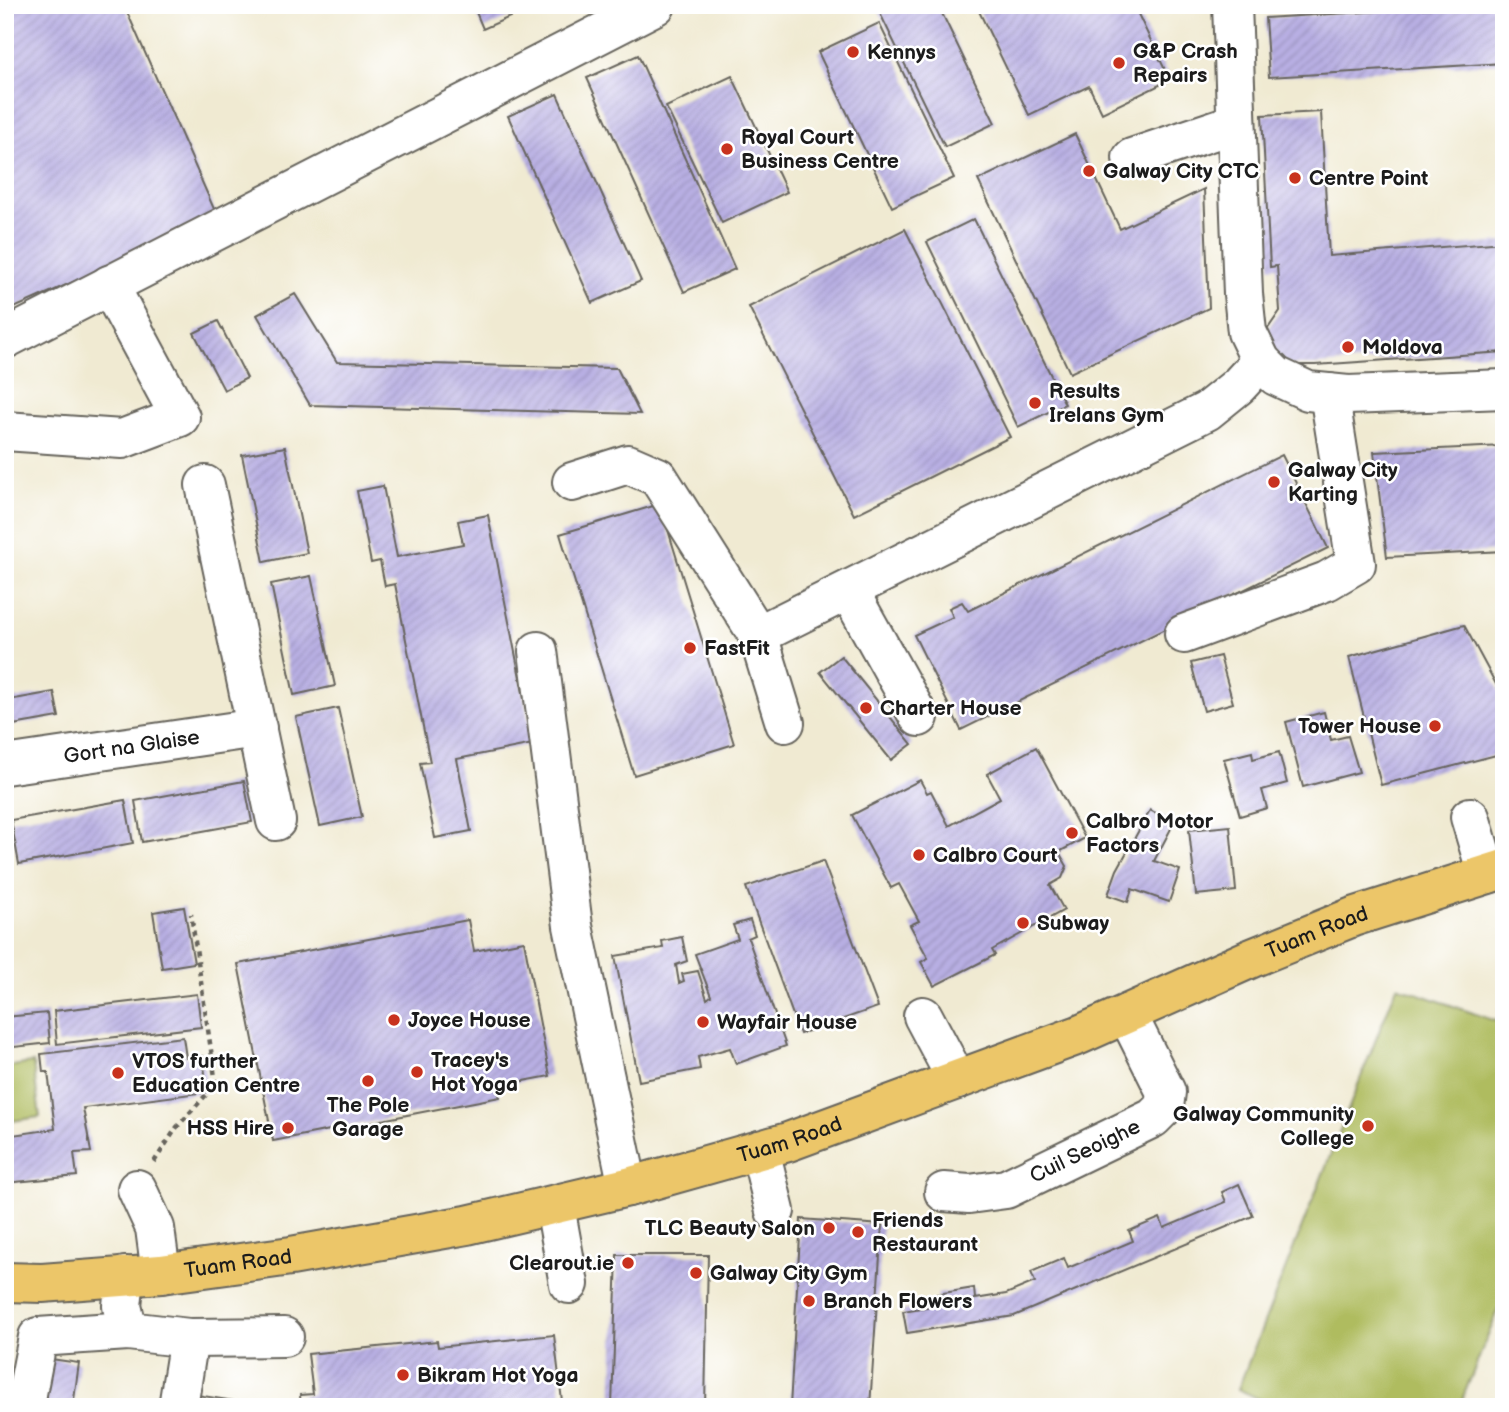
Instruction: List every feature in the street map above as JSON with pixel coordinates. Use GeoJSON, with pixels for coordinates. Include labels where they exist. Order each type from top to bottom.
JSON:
{"type":"FeatureCollection","features":[{"type":"Feature","properties":{"kind":"main road","name":"Tuam Road"},"geometry":{"type":"LineString","coordinates":[[5,1293],[23,1283],[143,1275],[384,1241],[555,1206],[760,1150],[1079,1035],[1252,958],[1353,917],[1495,872]]}},
{"type":"Feature","properties":{"kind":"street"},"geometry":{"type":"LineString","coordinates":[[5,339],[656,5]]}},
{"type":"Feature","properties":{"kind":"street"},"geometry":{"type":"LineString","coordinates":[[1232,5],[1242,294],[1247,332],[1261,361],[1276,376],[1308,391],[1348,395],[1504,389]]}},
{"type":"Feature","properties":{"kind":"street"},"geometry":{"type":"LineString","coordinates":[[1132,159],[1236,123]]}},
{"type":"Feature","properties":{"kind":"street"},"geometry":{"type":"LineString","coordinates":[[5,431],[122,439],[180,417],[109,285]]}},
{"type":"Feature","properties":{"kind":"street"},"geometry":{"type":"LineString","coordinates":[[758,635],[1207,411],[1238,386],[1261,361]]}},
{"type":"Feature","properties":{"kind":"street"},"geometry":{"type":"LineString","coordinates":[[1184,634],[1327,581],[1356,564],[1329,393]]}},
{"type":"Feature","properties":{"kind":"street"},"geometry":{"type":"LineString","coordinates":[[572,482],[628,464],[658,477],[758,635],[785,723]]}},
{"type":"Feature","properties":{"kind":"street"},"geometry":{"type":"LineString","coordinates":[[205,485],[276,821]]}},
{"type":"Feature","properties":{"kind":"street"},"geometry":{"type":"LineString","coordinates":[[849,591],[919,717]]}},
{"type":"Feature","properties":{"kind":"street"},"geometry":{"type":"LineString","coordinates":[[538,652],[573,926],[628,1187]]}},
{"type":"Feature","properties":{"kind":"street","name":"Gort na Glaise"},"geometry":{"type":"LineString","coordinates":[[5,765],[257,728]]}},
{"type":"Feature","properties":{"kind":"street"},"geometry":{"type":"LineString","coordinates":[[1469,817],[1495,872]]}},
{"type":"Feature","properties":{"kind":"street","name":"Cuil Seoighe"},"geometry":{"type":"LineString","coordinates":[[944,1192],[970,1194],[1006,1189],[1153,1118],[1164,1107],[1166,1092],[1127,1014]]}},
{"type":"Feature","properties":{"kind":"street"},"geometry":{"type":"LineString","coordinates":[[923,1017],[957,1080]]}},
{"type":"Feature","properties":{"kind":"street"},"geometry":{"type":"LineString","coordinates":[[760,1150],[775,1211]]}},
{"type":"Feature","properties":{"kind":"street"},"geometry":{"type":"LineString","coordinates":[[128,1331],[122,1306],[143,1275],[155,1228],[137,1189]]}},
{"type":"Feature","properties":{"kind":"street"},"geometry":{"type":"LineString","coordinates":[[555,1206],[569,1284]]}},
{"type":"Feature","properties":{"kind":"street"},"geometry":{"type":"LineString","coordinates":[[25,1404],[38,1337],[128,1331],[189,1338],[284,1338]]}},
{"type":"Feature","properties":{"kind":"street"},"geometry":{"type":"LineString","coordinates":[[178,1407],[189,1338]]}},
{"type":"Feature","properties":{"kind":"path"},"geometry":{"type":"LineString","coordinates":[[137,1189],[177,1126],[216,1084],[191,914]]}},
{"type":"Feature","properties":{"kind":"green space"},"geometry":{"type":"Polygon","coordinates":[[[1397,986],[1504,1024],[1504,1296],[1459,1407],[1276,1407],[1238,1389],[1397,986]]]}},
{"type":"Feature","properties":{"kind":"green space"},"geometry":{"type":"Polygon","coordinates":[[[33,1063],[40,1117],[5,1122],[5,1067],[33,1063]]]}},
{"type":"Feature","properties":{"kind":"building"},"geometry":{"type":"Polygon","coordinates":[[[5,5],[124,5],[218,218],[5,312],[5,5]]]}},
{"type":"Feature","properties":{"kind":"building"},"geometry":{"type":"Polygon","coordinates":[[[473,5],[529,5],[530,8],[483,29],[473,5]]]}},
{"type":"Feature","properties":{"kind":"building"},"geometry":{"type":"Polygon","coordinates":[[[876,5],[938,5],[995,123],[945,147],[876,5]]]}},
{"type":"Feature","properties":{"kind":"building"},"geometry":{"type":"Polygon","coordinates":[[[976,5],[1153,5],[1137,12],[1170,80],[1102,113],[1089,86],[1029,115],[976,5]]]}},
{"type":"Feature","properties":{"kind":"building"},"geometry":{"type":"Polygon","coordinates":[[[1504,5],[1504,63],[1269,77],[1265,18],[1504,5]]]}},
{"type":"Feature","properties":{"kind":"building"},"geometry":{"type":"Polygon","coordinates":[[[879,23],[954,178],[892,207],[818,52],[879,23]]]}},
{"type":"Feature","properties":{"kind":"building"},"geometry":{"type":"Polygon","coordinates":[[[638,55],[735,269],[684,292],[587,78],[638,55]]]}},
{"type":"Feature","properties":{"kind":"building","name":"Royal Court Business Centre"},"geometry":{"type":"Polygon","coordinates":[[[732,76],[787,192],[722,223],[666,107],[732,76]]]}},
{"type":"Feature","properties":{"kind":"building"},"geometry":{"type":"Polygon","coordinates":[[[557,94],[641,281],[592,303],[508,116],[557,94]]]}},
{"type":"Feature","properties":{"kind":"building","name":"Centre Point"},"geometry":{"type":"Polygon","coordinates":[[[1321,112],[1329,256],[1504,242],[1504,352],[1315,365],[1291,365],[1276,356],[1267,330],[1280,311],[1277,266],[1270,267],[1262,115],[1321,112]]]}},
{"type":"Feature","properties":{"kind":"building"},"geometry":{"type":"Polygon","coordinates":[[[1075,134],[1120,229],[1204,189],[1209,308],[1070,373],[978,180],[1075,134]]]}},
{"type":"Feature","properties":{"kind":"building"},"geometry":{"type":"Polygon","coordinates":[[[974,219],[1065,404],[1018,427],[927,242],[974,219]]]}},
{"type":"Feature","properties":{"kind":"building"},"geometry":{"type":"Polygon","coordinates":[[[905,229],[1010,437],[854,515],[749,307],[905,229]]]}},
{"type":"Feature","properties":{"kind":"building"},"geometry":{"type":"Polygon","coordinates":[[[295,294],[337,362],[617,368],[640,414],[310,405],[257,315],[295,294]]]}},
{"type":"Feature","properties":{"kind":"building"},"geometry":{"type":"Polygon","coordinates":[[[218,321],[247,378],[224,390],[194,333],[218,321]]]}},
{"type":"Feature","properties":{"kind":"building"},"geometry":{"type":"Polygon","coordinates":[[[1504,446],[1504,551],[1387,557],[1374,452],[1504,446]]]}},
{"type":"Feature","properties":{"kind":"building"},"geometry":{"type":"Polygon","coordinates":[[[285,447],[307,553],[264,562],[242,455],[285,447]]]}},
{"type":"Feature","properties":{"kind":"building"},"geometry":{"type":"Polygon","coordinates":[[[1282,455],[1328,548],[961,730],[914,635],[953,617],[949,608],[962,602],[968,611],[1282,455]]]}},
{"type":"Feature","properties":{"kind":"building"},"geometry":{"type":"Polygon","coordinates":[[[383,486],[397,557],[463,544],[458,521],[488,515],[533,744],[457,759],[471,831],[435,838],[420,763],[430,762],[395,584],[385,586],[380,561],[371,563],[357,491],[383,486]]]}},
{"type":"Feature","properties":{"kind":"building"},"geometry":{"type":"Polygon","coordinates":[[[660,504],[734,744],[634,775],[560,534],[660,504]]]}},
{"type":"Feature","properties":{"kind":"building"},"geometry":{"type":"Polygon","coordinates":[[[311,576],[335,686],[294,695],[271,584],[311,576]]]}},
{"type":"Feature","properties":{"kind":"building","name":"Tower House"},"geometry":{"type":"Polygon","coordinates":[[[1464,625],[1504,699],[1504,753],[1381,785],[1349,657],[1464,625]]]}},
{"type":"Feature","properties":{"kind":"building","name":"Charter House"},"geometry":{"type":"Polygon","coordinates":[[[841,656],[912,744],[891,760],[820,672],[841,656]]]}},
{"type":"Feature","properties":{"kind":"building"},"geometry":{"type":"Polygon","coordinates":[[[1220,656],[1233,703],[1204,711],[1191,663],[1220,656]]]}},
{"type":"Feature","properties":{"kind":"building"},"geometry":{"type":"Polygon","coordinates":[[[54,692],[59,717],[13,725],[9,700],[54,692]]]}},
{"type":"Feature","properties":{"kind":"building"},"geometry":{"type":"Polygon","coordinates":[[[338,708],[362,817],[320,826],[296,717],[338,708]]]}},
{"type":"Feature","properties":{"kind":"building"},"geometry":{"type":"Polygon","coordinates":[[[1324,712],[1331,740],[1348,736],[1359,772],[1303,787],[1286,722],[1324,712]]]}},
{"type":"Feature","properties":{"kind":"building"},"geometry":{"type":"Polygon","coordinates":[[[1036,747],[1085,838],[1059,852],[1067,866],[1062,878],[1050,885],[1064,910],[992,950],[995,955],[934,986],[921,962],[928,958],[910,925],[919,921],[899,884],[891,888],[852,815],[920,780],[927,793],[931,791],[949,826],[1000,798],[987,774],[1036,747]]]}},
{"type":"Feature","properties":{"kind":"building"},"geometry":{"type":"Polygon","coordinates":[[[1252,752],[1253,759],[1279,752],[1287,783],[1262,790],[1267,808],[1240,816],[1224,759],[1252,752]]]}},
{"type":"Feature","properties":{"kind":"building"},"geometry":{"type":"Polygon","coordinates":[[[244,781],[252,822],[142,842],[135,801],[244,781]]]}},
{"type":"Feature","properties":{"kind":"building"},"geometry":{"type":"Polygon","coordinates":[[[125,800],[133,843],[19,864],[11,820],[125,800]]]}},
{"type":"Feature","properties":{"kind":"building"},"geometry":{"type":"Polygon","coordinates":[[[1150,810],[1174,823],[1154,861],[1180,870],[1169,902],[1132,889],[1128,902],[1108,895],[1117,870],[1150,810]]]}},
{"type":"Feature","properties":{"kind":"building"},"geometry":{"type":"Polygon","coordinates":[[[1230,826],[1236,891],[1196,895],[1189,830],[1230,826]]]}},
{"type":"Feature","properties":{"kind":"building"},"geometry":{"type":"Polygon","coordinates":[[[823,861],[878,1007],[800,1034],[746,887],[823,861]]]}},
{"type":"Feature","properties":{"kind":"building"},"geometry":{"type":"Polygon","coordinates":[[[184,907],[194,963],[162,968],[153,912],[184,907]]]}},
{"type":"Feature","properties":{"kind":"building","name":"Joyce House"},"geometry":{"type":"Polygon","coordinates":[[[468,920],[474,951],[524,941],[550,1076],[497,1086],[500,1097],[273,1141],[238,964],[468,920]]]}},
{"type":"Feature","properties":{"kind":"building","name":"Wayfair House"},"geometry":{"type":"Polygon","coordinates":[[[750,920],[755,935],[748,938],[786,1046],[736,1064],[730,1048],[698,1057],[700,1069],[639,1081],[615,956],[663,948],[662,941],[682,937],[687,961],[676,965],[679,983],[684,981],[682,974],[698,971],[707,999],[711,996],[695,954],[738,939],[733,925],[750,920]]]}},
{"type":"Feature","properties":{"kind":"building"},"geometry":{"type":"Polygon","coordinates":[[[197,994],[201,1027],[57,1044],[54,1011],[197,994]]]}},
{"type":"Feature","properties":{"kind":"building"},"geometry":{"type":"Polygon","coordinates":[[[47,1013],[50,1043],[5,1048],[5,1017],[47,1013]]]}},
{"type":"Feature","properties":{"kind":"building"},"geometry":{"type":"Polygon","coordinates":[[[183,1037],[186,1058],[203,1056],[207,1092],[83,1108],[91,1152],[74,1153],[77,1176],[5,1183],[5,1136],[55,1129],[48,1072],[43,1072],[41,1054],[183,1037]]]}},
{"type":"Feature","properties":{"kind":"building"},"geometry":{"type":"Polygon","coordinates":[[[1239,1184],[1253,1216],[1014,1316],[907,1333],[903,1311],[939,1305],[937,1294],[974,1288],[975,1299],[1006,1294],[1035,1282],[1031,1272],[1064,1258],[1068,1268],[1133,1241],[1129,1231],[1160,1218],[1164,1228],[1226,1202],[1222,1192],[1239,1184]]]}},
{"type":"Feature","properties":{"kind":"building"},"geometry":{"type":"Polygon","coordinates":[[[801,1219],[882,1225],[870,1407],[790,1407],[801,1219]]]}},
{"type":"Feature","properties":{"kind":"building"},"geometry":{"type":"Polygon","coordinates":[[[617,1255],[708,1255],[705,1407],[612,1407],[617,1255]]]}},
{"type":"Feature","properties":{"kind":"building"},"geometry":{"type":"Polygon","coordinates":[[[554,1335],[562,1401],[508,1407],[301,1407],[300,1395],[313,1394],[308,1354],[437,1341],[438,1347],[554,1335]]]}},
{"type":"Feature","properties":{"kind":"building"},"geometry":{"type":"Polygon","coordinates":[[[51,1359],[79,1363],[73,1407],[44,1407],[51,1359]]]}},
{"type":"Feature","properties":{"kind":"building"},"geometry":{"type":"Polygon","coordinates":[[[197,1395],[259,1405],[259,1407],[187,1407],[197,1395]]]}},
{"type":"Feature","properties":{"kind":"place","name":"Kennys"},"geometry":{"type":"Point","coordinates":[853,52]}},
{"type":"Feature","properties":{"kind":"place","name":"G&P Crash Repairs"},"geometry":{"type":"Point","coordinates":[1119,63]}},
{"type":"Feature","properties":{"kind":"place","name":"Royal Court Business Centre"},"geometry":{"type":"Point","coordinates":[727,149]}},
{"type":"Feature","properties":{"kind":"place","name":"Galway City CTC"},"geometry":{"type":"Point","coordinates":[1089,171]}},
{"type":"Feature","properties":{"kind":"place","name":"Centre Point"},"geometry":{"type":"Point","coordinates":[1295,178]}},
{"type":"Feature","properties":{"kind":"place","name":"Moldova"},"geometry":{"type":"Point","coordinates":[1348,347]}},
{"type":"Feature","properties":{"kind":"place","name":"Results Irelans Gym"},"geometry":{"type":"Point","coordinates":[1035,403]}},
{"type":"Feature","properties":{"kind":"place","name":"Galway City Karting"},"geometry":{"type":"Point","coordinates":[1274,482]}},
{"type":"Feature","properties":{"kind":"place","name":"FastFit"},"geometry":{"type":"Point","coordinates":[690,648]}},
{"type":"Feature","properties":{"kind":"place","name":"Charter House"},"geometry":{"type":"Point","coordinates":[866,708]}},
{"type":"Feature","properties":{"kind":"place","name":"Tower House"},"geometry":{"type":"Point","coordinates":[1435,726]}},
{"type":"Feature","properties":{"kind":"place","name":"Calbro Motor Factors"},"geometry":{"type":"Point","coordinates":[1072,833]}},
{"type":"Feature","properties":{"kind":"place","name":"Calbro Court"},"geometry":{"type":"Point","coordinates":[919,855]}},
{"type":"Feature","properties":{"kind":"place","name":"Subway"},"geometry":{"type":"Point","coordinates":[1023,923]}},
{"type":"Feature","properties":{"kind":"place","name":"Joyce House"},"geometry":{"type":"Point","coordinates":[394,1020]}},
{"type":"Feature","properties":{"kind":"place","name":"Wayfair House"},"geometry":{"type":"Point","coordinates":[703,1022]}},
{"type":"Feature","properties":{"kind":"place","name":"Tracey's Hot Yoga"},"geometry":{"type":"Point","coordinates":[417,1072]}},
{"type":"Feature","properties":{"kind":"place","name":"VTOS further Education Centre"},"geometry":{"type":"Point","coordinates":[118,1073]}},
{"type":"Feature","properties":{"kind":"place","name":"The Pole Garage"},"geometry":{"type":"Point","coordinates":[368,1081]}},
{"type":"Feature","properties":{"kind":"place","name":"Galway Community College"},"geometry":{"type":"Point","coordinates":[1368,1126]}},
{"type":"Feature","properties":{"kind":"place","name":"HSS Hire"},"geometry":{"type":"Point","coordinates":[288,1128]}},
{"type":"Feature","properties":{"kind":"place","name":"TLC Beauty Salon"},"geometry":{"type":"Point","coordinates":[829,1228]}},
{"type":"Feature","properties":{"kind":"place","name":"Friends Restaurant"},"geometry":{"type":"Point","coordinates":[858,1232]}},
{"type":"Feature","properties":{"kind":"place","name":"Clearout.ie"},"geometry":{"type":"Point","coordinates":[628,1263]}},
{"type":"Feature","properties":{"kind":"place","name":"Galway City Gym"},"geometry":{"type":"Point","coordinates":[696,1273]}},
{"type":"Feature","properties":{"kind":"place","name":"Branch Flowers"},"geometry":{"type":"Point","coordinates":[809,1301]}},
{"type":"Feature","properties":{"kind":"place","name":"Bikram Hot Yoga"},"geometry":{"type":"Point","coordinates":[403,1375]}}]}
